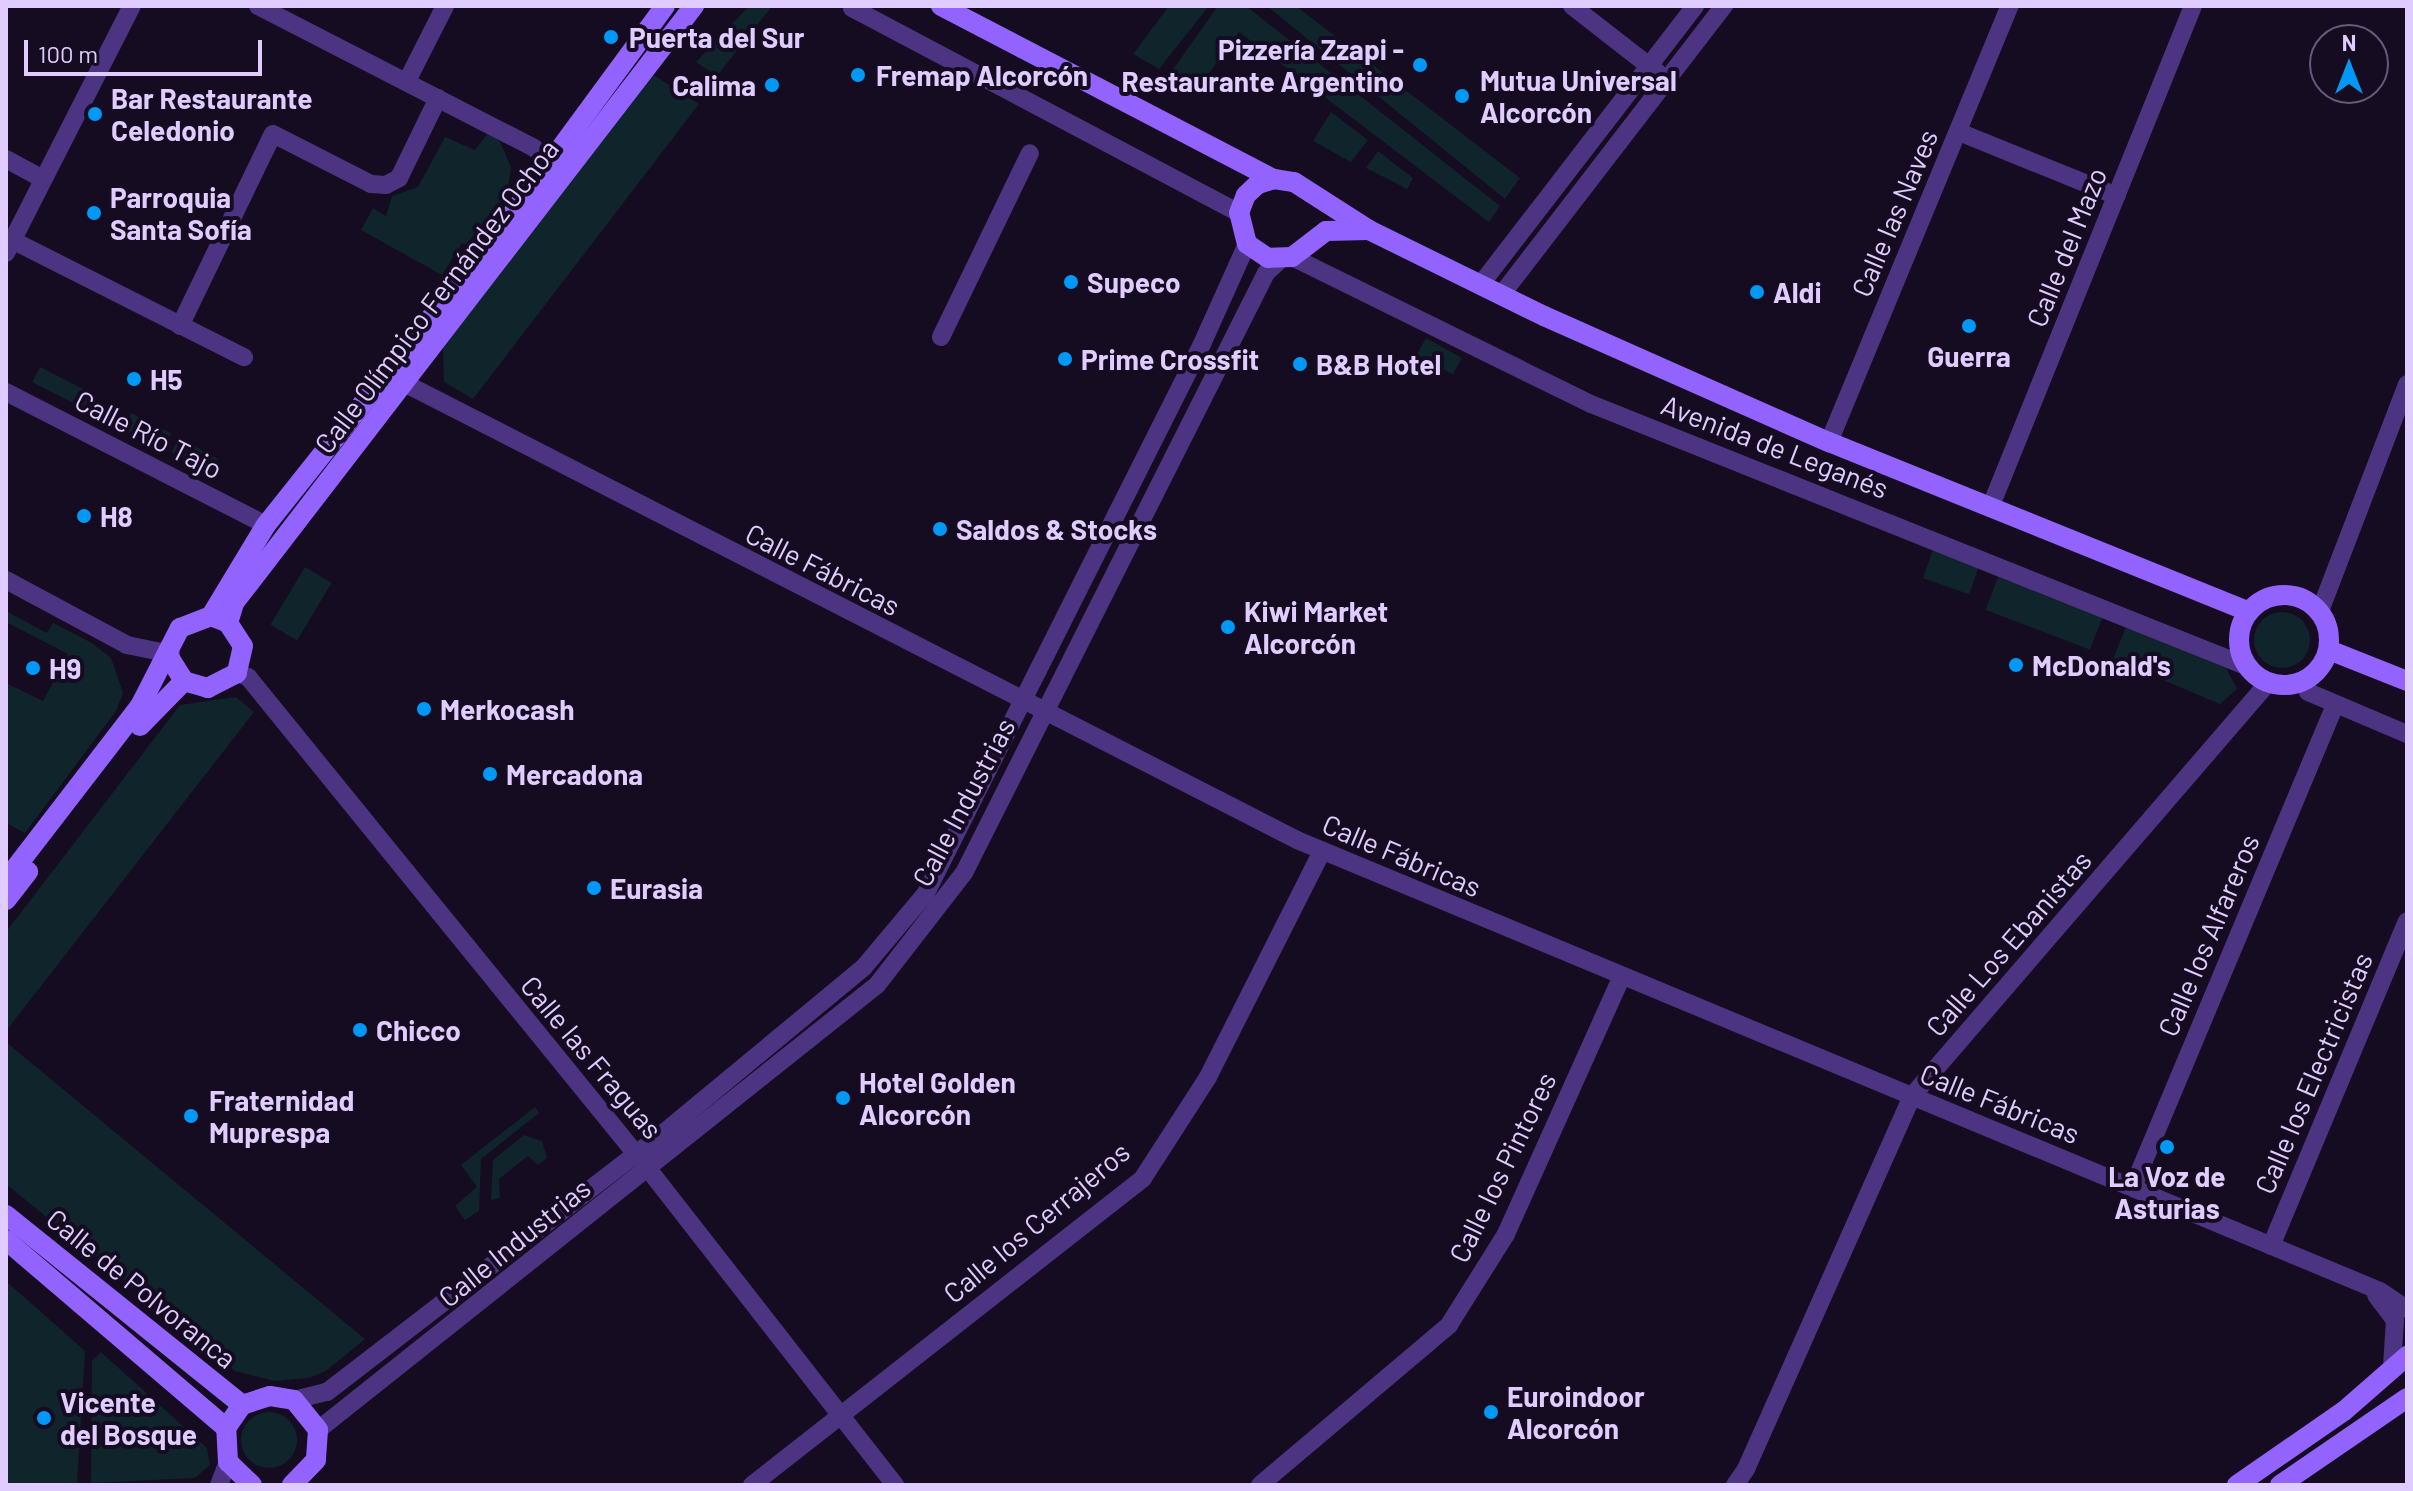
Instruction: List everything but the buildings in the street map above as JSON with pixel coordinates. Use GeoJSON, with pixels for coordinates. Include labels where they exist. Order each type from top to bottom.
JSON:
{"type":"FeatureCollection","features":[{"type":"Feature","properties":{"kind":"street"},"geometry":{"type":"LineString","coordinates":[[132,6],[9,247],[244,357]]}},
{"type":"Feature","properties":{"kind":"street"},"geometry":{"type":"LineString","coordinates":[[258,6],[407,81],[558,166]]}},
{"type":"Feature","properties":{"kind":"street"},"geometry":{"type":"LineString","coordinates":[[407,81],[445,6]]}},
{"type":"Feature","properties":{"kind":"street","name":"Calle Olímpico Fernández Ochoa"},"geometry":{"type":"LineString","coordinates":[[220,620],[406,384],[665,6]]}},
{"type":"Feature","properties":{"kind":"street","name":"Calle Olímpico Fernández Ochoa"},"geometry":{"type":"LineString","coordinates":[[220,620],[266,525],[496,236],[694,6]]}},
{"type":"Feature","properties":{"kind":"street"},"geometry":{"type":"LineString","coordinates":[[941,6],[1226,154],[1274,179],[1294,182],[1310,193],[1318,210],[1318,229],[1310,245],[1287,258],[1268,258],[1247,244],[1242,204],[1226,154]]}},
{"type":"Feature","properties":{"kind":"street"},"geometry":{"type":"LineString","coordinates":[[1572,6],[1667,81]]}},
{"type":"Feature","properties":{"kind":"street"},"geometry":{"type":"LineString","coordinates":[[1481,284],[1695,6]]}},
{"type":"Feature","properties":{"kind":"street"},"geometry":{"type":"LineString","coordinates":[[1502,294],[1724,6]]}},
{"type":"Feature","properties":{"kind":"street","name":"Calle las Naves"},"geometry":{"type":"LineString","coordinates":[[1829,442],[2010,6]]}},
{"type":"Feature","properties":{"kind":"street","name":"Calle del Mazo"},"geometry":{"type":"LineString","coordinates":[[1990,508],[2193,6]]}},
{"type":"Feature","properties":{"kind":"street"},"geometry":{"type":"LineString","coordinates":[[852,8],[1242,204]]}},
{"type":"Feature","properties":{"kind":"street"},"geometry":{"type":"LineString","coordinates":[[180,326],[273,134],[371,184],[386,185],[399,178],[438,98]]}},
{"type":"Feature","properties":{"kind":"street"},"geometry":{"type":"LineString","coordinates":[[1959,132],[2117,196]]}},
{"type":"Feature","properties":{"kind":"street"},"geometry":{"type":"LineString","coordinates":[[941,337],[1030,153]]}},
{"type":"Feature","properties":{"kind":"street"},"geometry":{"type":"LineString","coordinates":[[6,159],[43,179]]}},
{"type":"Feature","properties":{"kind":"street"},"geometry":{"type":"LineString","coordinates":[[1242,204],[1274,179]]}},
{"type":"Feature","properties":{"kind":"street","name":"Avenida de Leganés"},"geometry":{"type":"LineString","coordinates":[[1310,193],[1369,230],[1481,284],[1829,442],[2247,611]]}},
{"type":"Feature","properties":{"kind":"street","name":"Avenida de Leganés"},"geometry":{"type":"LineString","coordinates":[[1310,245],[1326,231],[1369,230]]}},
{"type":"Feature","properties":{"kind":"street","name":"Calle Industrias"},"geometry":{"type":"LineString","coordinates":[[294,1400],[327,1392],[636,1154],[873,957],[926,893],[1025,703],[1247,244]]}},
{"type":"Feature","properties":{"kind":"street","name":"Avenida de Leganés"},"geometry":{"type":"LineString","coordinates":[[1287,258],[1591,404],[2246,666]]}},
{"type":"Feature","properties":{"kind":"street","name":"Calle Industrias"},"geometry":{"type":"LineString","coordinates":[[318,1430],[649,1170],[877,985],[954,890],[1266,273],[1287,258]]}},
{"type":"Feature","properties":{"kind":"street","name":"Calle Fábricas"},"geometry":{"type":"LineString","coordinates":[[406,384],[1025,703],[1322,851],[1621,978],[2133,1187],[2368,1287],[2407,1309]]}},
{"type":"Feature","properties":{"kind":"street"},"geometry":{"type":"LineString","coordinates":[[2320,611],[2407,384]]}},
{"type":"Feature","properties":{"kind":"street","name":"Calle Río Tajo"},"geometry":{"type":"LineString","coordinates":[[6,392],[266,525]]}},
{"type":"Feature","properties":{"kind":"street"},"geometry":{"type":"LineString","coordinates":[[6,580],[127,645],[170,655],[184,681],[208,688],[237,673],[243,646],[220,620],[180,628],[170,655],[140,706],[6,880]]}},
{"type":"Feature","properties":{"kind":"street"},"geometry":{"type":"LineString","coordinates":[[2277,595],[2293,595],[2320,611],[2330,637],[2329,650],[2317,671],[2305,680],[2268,683],[2246,666],[2238,643],[2247,611],[2277,595]]}},
{"type":"Feature","properties":{"kind":"street"},"geometry":{"type":"LineString","coordinates":[[2329,650],[2407,681]]}},
{"type":"Feature","properties":{"kind":"street","name":"Calle las Fraguas"},"geometry":{"type":"LineString","coordinates":[[237,673],[248,677],[603,1119],[649,1170],[895,1485]]}},
{"type":"Feature","properties":{"kind":"street"},"geometry":{"type":"LineString","coordinates":[[2305,680],[2308,692],[2407,734]]}},
{"type":"Feature","properties":{"kind":"street"},"geometry":{"type":"LineString","coordinates":[[6,900],[151,712],[184,681]]}},
{"type":"Feature","properties":{"kind":"street","name":"Calle Los Ebanistas"},"geometry":{"type":"LineString","coordinates":[[1735,1485],[1746,1469],[1912,1096],[2268,683]]}},
{"type":"Feature","properties":{"kind":"street","name":"Calle los Alfareros"},"geometry":{"type":"LineString","coordinates":[[2133,1187],[2335,705]]}},
{"type":"Feature","properties":{"kind":"street","name":"Calle los Cerrajeros"},"geometry":{"type":"LineString","coordinates":[[752,1485],[1143,1178],[1208,1077],[1322,851]]}},
{"type":"Feature","properties":{"kind":"street","name":"Calle los Electricistas"},"geometry":{"type":"LineString","coordinates":[[2271,1246],[2407,921]]}},
{"type":"Feature","properties":{"kind":"street","name":"Calle los Pintores"},"geometry":{"type":"LineString","coordinates":[[1260,1485],[1449,1325],[1506,1234],[1621,978]]}},
{"type":"Feature","properties":{"kind":"street","name":"Calle de Polvoranca"},"geometry":{"type":"LineString","coordinates":[[6,1215],[242,1405]]}},
{"type":"Feature","properties":{"kind":"street","name":"Calle de Polvoranca"},"geometry":{"type":"LineString","coordinates":[[6,1240],[226,1428]]}},
{"type":"Feature","properties":{"kind":"street"},"geometry":{"type":"LineString","coordinates":[[2237,1485],[2344,1411],[2400,1362],[2395,1320],[2368,1287]]}},
{"type":"Feature","properties":{"kind":"street"},"geometry":{"type":"LineString","coordinates":[[2379,1417],[2407,1388]]}},
{"type":"Feature","properties":{"kind":"street"},"geometry":{"type":"LineString","coordinates":[[219,1485],[228,1462],[226,1428],[242,1405],[270,1396],[294,1400],[318,1430],[316,1460],[303,1481]]}},
{"type":"Feature","properties":{"kind":"street"},"geometry":{"type":"LineString","coordinates":[[2280,1485],[2407,1398]]}},
{"type":"Feature","properties":{"kind":"street"},"geometry":{"type":"LineString","coordinates":[[228,1462],[252,1485]]}},
{"type":"Feature","properties":{"kind":"shaded area"},"geometry":{"type":"Polygon","coordinates":[[[749,6],[772,6],[717,76],[696,62],[749,6]]]}},
{"type":"Feature","properties":{"kind":"shaded area"},"geometry":{"type":"Polygon","coordinates":[[[1169,6],[1209,6],[1159,69],[1133,54],[1169,6]]]}},
{"type":"Feature","properties":{"kind":"shaded area"},"geometry":{"type":"Polygon","coordinates":[[[1218,6],[1246,6],[1500,206],[1489,222],[1239,32],[1196,91],[1169,75],[1218,6]]]}},
{"type":"Feature","properties":{"kind":"shaded area"},"geometry":{"type":"Polygon","coordinates":[[[1267,6],[1296,6],[1520,178],[1505,199],[1267,6]]]}},
{"type":"Feature","properties":{"kind":"shaded area"},"geometry":{"type":"Polygon","coordinates":[[[652,74],[699,104],[473,399],[444,382],[443,347],[652,74]]]}},
{"type":"Feature","properties":{"kind":"shaded area"},"geometry":{"type":"Polygon","coordinates":[[[1331,112],[1368,140],[1351,162],[1313,141],[1331,112]]]}},
{"type":"Feature","properties":{"kind":"shaded area"},"geometry":{"type":"Polygon","coordinates":[[[489,132],[500,142],[511,167],[507,195],[466,245],[462,243],[442,275],[361,230],[373,208],[386,216],[392,196],[418,187],[445,137],[475,150],[489,132]]]}},
{"type":"Feature","properties":{"kind":"shaded area"},"geometry":{"type":"Polygon","coordinates":[[[1378,151],[1413,178],[1407,189],[1366,168],[1378,151]]]}},
{"type":"Feature","properties":{"kind":"shaded area"},"geometry":{"type":"Polygon","coordinates":[[[1426,338],[1462,358],[1453,374],[1417,355],[1426,338]]]}},
{"type":"Feature","properties":{"kind":"shaded area"},"geometry":{"type":"Polygon","coordinates":[[[40,367],[96,396],[88,411],[32,382],[40,367]]]}},
{"type":"Feature","properties":{"kind":"shaded area"},"geometry":{"type":"Polygon","coordinates":[[[131,413],[171,433],[163,449],[123,428],[131,413]]]}},
{"type":"Feature","properties":{"kind":"shaded area"},"geometry":{"type":"Polygon","coordinates":[[[179,438],[218,459],[210,473],[171,452],[179,438]]]}},
{"type":"Feature","properties":{"kind":"shaded area"},"geometry":{"type":"Polygon","coordinates":[[[1933,549],[1979,565],[1969,594],[1923,578],[1933,549]]]}},
{"type":"Feature","properties":{"kind":"shaded area"},"geometry":{"type":"Polygon","coordinates":[[[305,567],[332,583],[297,640],[270,624],[305,567]]]}},
{"type":"Feature","properties":{"kind":"shaded area"},"geometry":{"type":"Polygon","coordinates":[[[1998,577],[2103,617],[2090,650],[1985,610],[1998,577]]]}},
{"type":"Feature","properties":{"kind":"shaded area"},"geometry":{"type":"Polygon","coordinates":[[[6,611],[47,633],[53,623],[92,643],[111,658],[123,693],[116,711],[25,833],[6,823],[6,683],[43,701],[68,654],[6,622],[6,611]]]}},
{"type":"Feature","properties":{"kind":"shaded area"},"geometry":{"type":"Polygon","coordinates":[[[2282,612],[2301,621],[2310,640],[2301,659],[2282,668],[2263,659],[2254,640],[2263,621],[2282,612]]]}},
{"type":"Feature","properties":{"kind":"shaded area"},"geometry":{"type":"Polygon","coordinates":[[[2126,627],[2226,668],[2237,689],[2220,704],[2113,659],[2126,627]]]}},
{"type":"Feature","properties":{"kind":"shaded area"},"geometry":{"type":"Polygon","coordinates":[[[236,697],[254,712],[6,1031],[6,932],[180,705],[236,697]]]}},
{"type":"Feature","properties":{"kind":"shaded area"},"geometry":{"type":"Polygon","coordinates":[[[6,1042],[365,1339],[326,1371],[309,1378],[274,1381],[235,1371],[6,1184],[6,1042]]]}},
{"type":"Feature","properties":{"kind":"shaded area"},"geometry":{"type":"Polygon","coordinates":[[[535,1107],[539,1113],[481,1159],[479,1211],[465,1220],[455,1206],[477,1187],[461,1165],[535,1107]]]}},
{"type":"Feature","properties":{"kind":"shaded area"},"geometry":{"type":"Polygon","coordinates":[[[524,1135],[542,1141],[547,1158],[538,1165],[528,1156],[499,1179],[500,1198],[491,1200],[493,1160],[524,1135]]]}},
{"type":"Feature","properties":{"kind":"shaded area","name":"Vicente del Bosque"},"geometry":{"type":"Polygon","coordinates":[[[6,1281],[85,1351],[77,1485],[6,1485],[6,1281]]]}},
{"type":"Feature","properties":{"kind":"shaded area"},"geometry":{"type":"Polygon","coordinates":[[[101,1352],[207,1448],[210,1465],[195,1478],[91,1483],[92,1361],[101,1352]]]}},
{"type":"Feature","properties":{"kind":"shaded area"},"geometry":{"type":"Polygon","coordinates":[[[269,1412],[289,1420],[297,1440],[289,1460],[269,1468],[249,1460],[241,1440],[249,1420],[269,1412]]]}},
{"type":"Feature","properties":{"kind":"place","name":"Puerta del Sur"},"geometry":{"type":"Point","coordinates":[611,37]}},
{"type":"Feature","properties":{"kind":"place","name":"Pizzería Zzapi - Restaurante Argentino"},"geometry":{"type":"Point","coordinates":[1420,65]}},
{"type":"Feature","properties":{"kind":"place","name":"Fremap Alcorcón"},"geometry":{"type":"Point","coordinates":[858,75]}},
{"type":"Feature","properties":{"kind":"place","name":"Calima"},"geometry":{"type":"Point","coordinates":[772,85]}},
{"type":"Feature","properties":{"kind":"place","name":"Mutua Universal Alcorcón"},"geometry":{"type":"Point","coordinates":[1462,96]}},
{"type":"Feature","properties":{"kind":"place","name":"Bar Restaurante Celedonio"},"geometry":{"type":"Point","coordinates":[95,114]}},
{"type":"Feature","properties":{"kind":"place","name":"Parroquia Santa Sofía"},"geometry":{"type":"Point","coordinates":[94,213]}},
{"type":"Feature","properties":{"kind":"place","name":"Supeco"},"geometry":{"type":"Point","coordinates":[1071,282]}},
{"type":"Feature","properties":{"kind":"place","name":"Aldi"},"geometry":{"type":"Point","coordinates":[1757,292]}},
{"type":"Feature","properties":{"kind":"place","name":"Guerra"},"geometry":{"type":"Point","coordinates":[1969,326]}},
{"type":"Feature","properties":{"kind":"place","name":"Prime Crossfit"},"geometry":{"type":"Point","coordinates":[1065,359]}},
{"type":"Feature","properties":{"kind":"place","name":"B&B Hotel"},"geometry":{"type":"Point","coordinates":[1300,364]}},
{"type":"Feature","properties":{"kind":"place","name":"H5"},"geometry":{"type":"Point","coordinates":[134,379]}},
{"type":"Feature","properties":{"kind":"place","name":"H8"},"geometry":{"type":"Point","coordinates":[84,516]}},
{"type":"Feature","properties":{"kind":"place","name":"Saldos & Stocks"},"geometry":{"type":"Point","coordinates":[940,529]}},
{"type":"Feature","properties":{"kind":"place","name":"Kiwi Market Alcorcón"},"geometry":{"type":"Point","coordinates":[1228,627]}},
{"type":"Feature","properties":{"kind":"place","name":"McDonald's"},"geometry":{"type":"Point","coordinates":[2016,665]}},
{"type":"Feature","properties":{"kind":"place","name":"H9"},"geometry":{"type":"Point","coordinates":[33,668]}},
{"type":"Feature","properties":{"kind":"place","name":"Merkocash"},"geometry":{"type":"Point","coordinates":[424,709]}},
{"type":"Feature","properties":{"kind":"place","name":"Mercadona"},"geometry":{"type":"Point","coordinates":[490,774]}},
{"type":"Feature","properties":{"kind":"place","name":"Eurasia"},"geometry":{"type":"Point","coordinates":[594,888]}},
{"type":"Feature","properties":{"kind":"place","name":"Chicco"},"geometry":{"type":"Point","coordinates":[360,1030]}},
{"type":"Feature","properties":{"kind":"place","name":"Hotel Golden Alcorcón"},"geometry":{"type":"Point","coordinates":[843,1098]}},
{"type":"Feature","properties":{"kind":"place","name":"Fraternidad Muprespa"},"geometry":{"type":"Point","coordinates":[191,1116]}},
{"type":"Feature","properties":{"kind":"place","name":"La Voz de Asturias"},"geometry":{"type":"Point","coordinates":[2167,1147]}},
{"type":"Feature","properties":{"kind":"place","name":"Euroindoor Alcorcón"},"geometry":{"type":"Point","coordinates":[1491,1412]}},
{"type":"Feature","properties":{"kind":"place","name":"Vicente del Bosque"},"geometry":{"type":"Point","coordinates":[44,1418]}}]}
